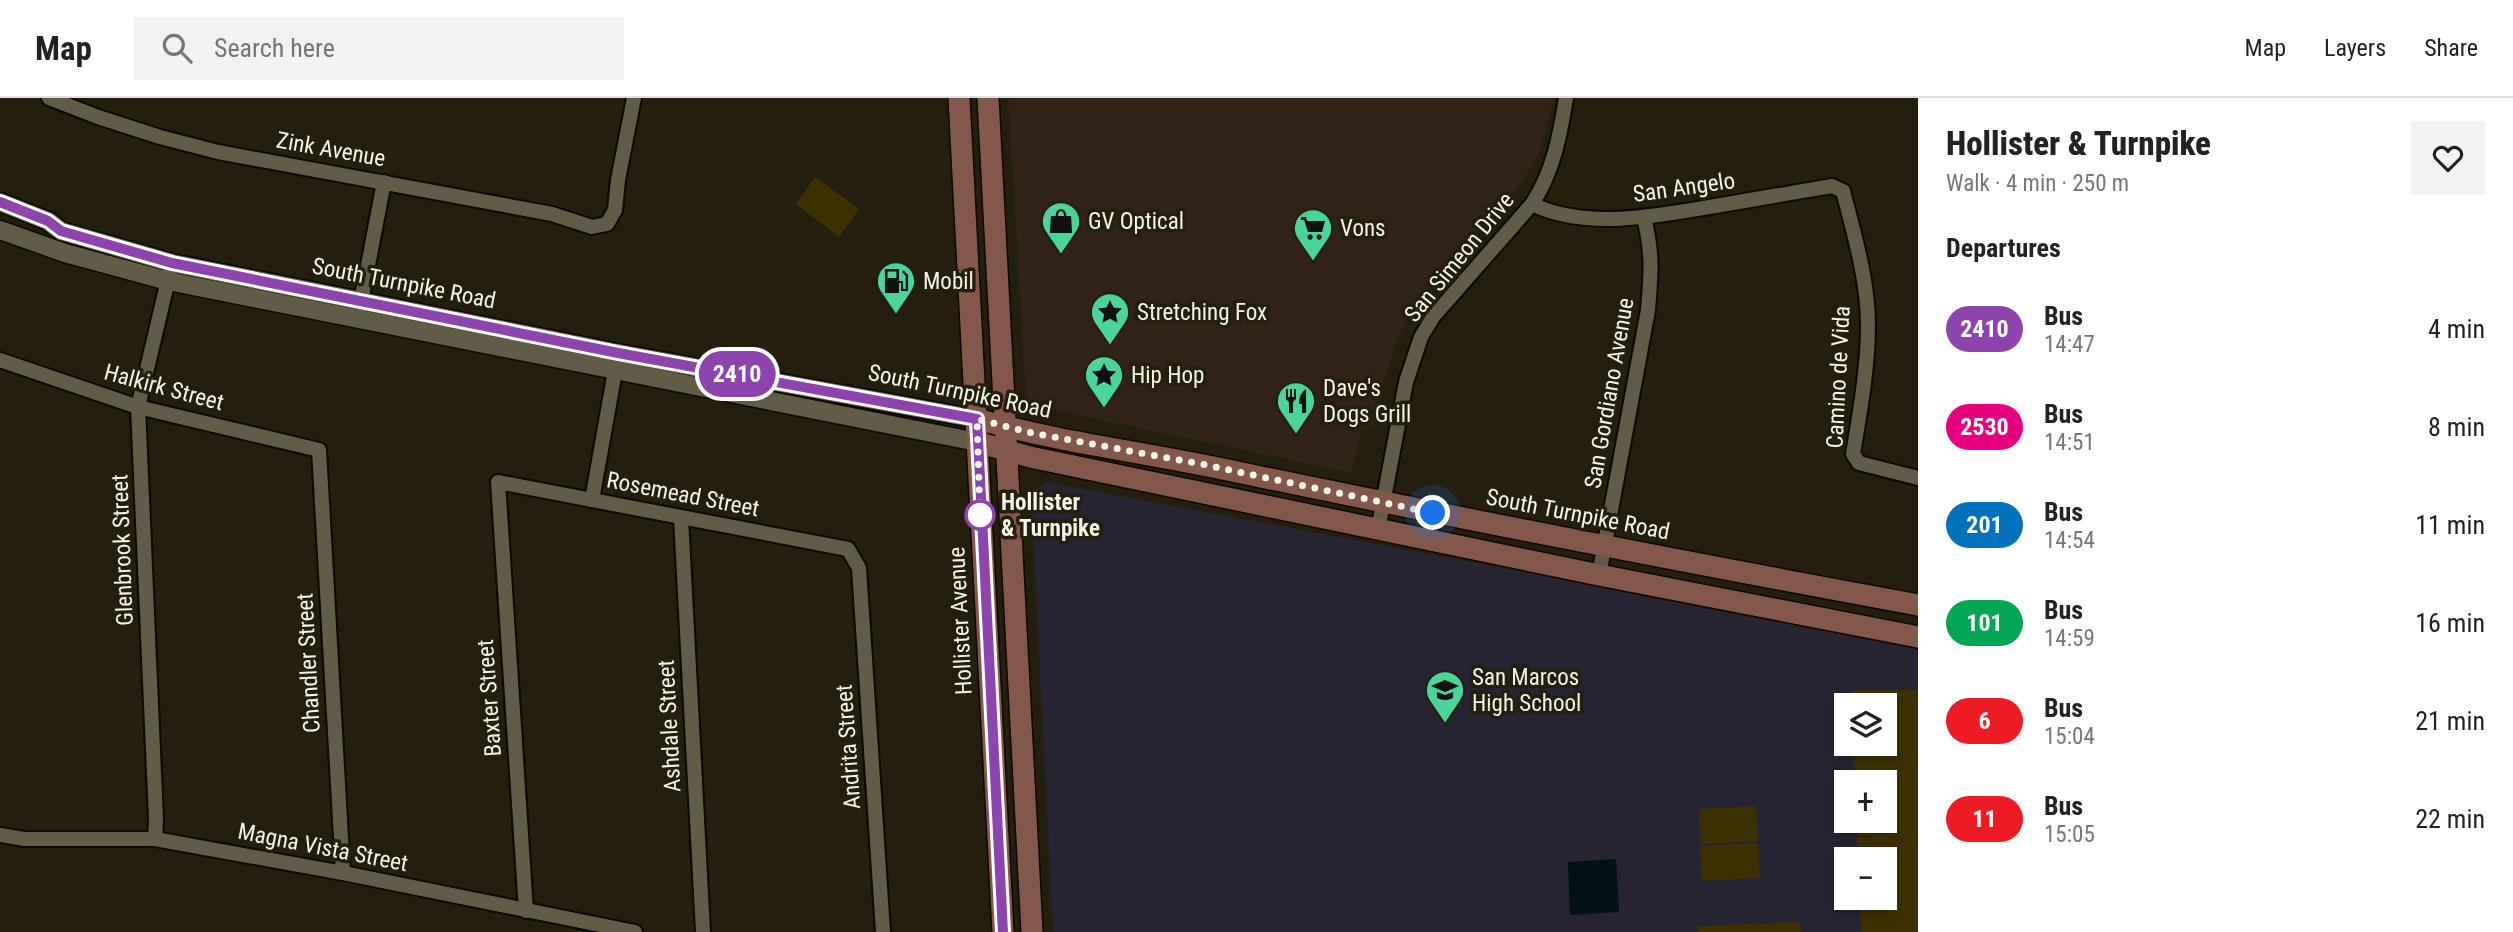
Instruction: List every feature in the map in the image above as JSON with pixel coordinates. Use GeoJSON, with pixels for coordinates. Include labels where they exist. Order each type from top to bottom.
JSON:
{"type":"FeatureCollection","features":[{"type":"Feature","properties":{"kind":"main road","name":"Hollister Avenue"},"geometry":{"type":"LineString","coordinates":[[959,98],[1003,932]]}},
{"type":"Feature","properties":{"kind":"main road"},"geometry":{"type":"LineString","coordinates":[[988,98],[1032,932]]}},
{"type":"Feature","properties":{"kind":"main road","name":"South Turnpike Road"},"geometry":{"type":"LineString","coordinates":[[977,419],[1604,547],[1918,605]]}},
{"type":"Feature","properties":{"kind":"main road","name":"South Turnpike Road"},"geometry":{"type":"LineString","coordinates":[[977,442],[1007,451],[1378,530],[1918,637]]}},
{"type":"Feature","properties":{"kind":"street","name":"Zink Avenue"},"geometry":{"type":"LineString","coordinates":[[49,98],[110,121],[218,152],[552,214],[592,227],[607,223],[615,210],[634,98]]}},
{"type":"Feature","properties":{"kind":"street","name":"San Simeon Drive"},"geometry":{"type":"LineString","coordinates":[[1378,530],[1406,382],[1421,337],[1433,317],[1532,204],[1544,186],[1552,164],[1566,98]]}},
{"type":"Feature","properties":{"kind":"street"},"geometry":{"type":"LineString","coordinates":[[357,320],[384,182]]}},
{"type":"Feature","properties":{"kind":"street","name":"San Angelo"},"geometry":{"type":"LineString","coordinates":[[1532,204],[1550,213],[1578,217],[1644,218],[1832,186],[1843,191]]}},
{"type":"Feature","properties":{"kind":"street","name":"Camino de Vida"},"geometry":{"type":"LineString","coordinates":[[1843,191],[1862,277],[1868,323],[1864,390],[1853,454],[1859,463],[1918,478]]}},
{"type":"Feature","properties":{"kind":"street","name":"South Turnpike Road"},"geometry":{"type":"LineString","coordinates":[[0,202],[48,221],[61,231],[172,263],[361,301],[977,442]]}},
{"type":"Feature","properties":{"kind":"street","name":"San Gordiano Avenue"},"geometry":{"type":"LineString","coordinates":[[1599,575],[1648,310],[1652,266],[1650,240],[1644,218]]}},
{"type":"Feature","properties":{"kind":"street","name":"South Turnpike Road"},"geometry":{"type":"LineString","coordinates":[[0,230],[65,253],[168,281],[357,320],[977,419]]}},
{"type":"Feature","properties":{"kind":"street","name":"Glenbrook Street"},"geometry":{"type":"LineString","coordinates":[[155,839],[156,805],[138,407],[172,263]]}},
{"type":"Feature","properties":{"kind":"street","name":"Halkirk Street"},"geometry":{"type":"LineString","coordinates":[[0,360],[138,407],[319,450]]}},
{"type":"Feature","properties":{"kind":"street"},"geometry":{"type":"LineString","coordinates":[[592,500],[617,361]]}},
{"type":"Feature","properties":{"kind":"street","name":"Chandler Street"},"geometry":{"type":"LineString","coordinates":[[319,450],[343,873]]}},
{"type":"Feature","properties":{"kind":"street","name":"Rosemead Street"},"geometry":{"type":"LineString","coordinates":[[498,482],[848,549],[855,559]]}},
{"type":"Feature","properties":{"kind":"street","name":"Baxter Street"},"geometry":{"type":"LineString","coordinates":[[498,482],[526,911]]}},
{"type":"Feature","properties":{"kind":"street","name":"Ashdale Street"},"geometry":{"type":"LineString","coordinates":[[681,518],[703,932]]}},
{"type":"Feature","properties":{"kind":"street","name":"Andrita Street"},"geometry":{"type":"LineString","coordinates":[[855,559],[859,568],[883,932]]}},
{"type":"Feature","properties":{"kind":"street","name":"Magna Vista Street"},"geometry":{"type":"LineString","coordinates":[[0,835],[24,839],[155,839],[343,873],[635,932]]}},
{"type":"Feature","properties":{"kind":"shaded area"},"geometry":{"type":"Polygon","coordinates":[[[1008,98],[1554,98],[1540,151],[1523,181],[1428,289],[1409,317],[1395,345],[1373,425],[1361,431],[1352,473],[1034,406],[1026,398],[1008,98]]]}},
{"type":"Feature","properties":{"kind":"shaded area"},"geometry":{"type":"Polygon","coordinates":[[[815,177],[859,209],[839,237],[796,204],[815,177]]]}},
{"type":"Feature","properties":{"kind":"shaded area","name":"San Marcos High School"},"geometry":{"type":"Polygon","coordinates":[[[1046,482],[1585,583],[1918,650],[1918,932],[1053,932],[1031,494],[1046,482]]]}},
{"type":"Feature","properties":{"kind":"shaded area"},"geometry":{"type":"Polygon","coordinates":[[[1852,690],[1918,690],[1918,932],[1861,932],[1860,910],[1897,910],[1897,847],[1858,847],[1857,833],[1897,833],[1897,770],[1855,770],[1854,756],[1897,756],[1897,693],[1852,693],[1852,690]]]}},
{"type":"Feature","properties":{"kind":"shaded area"},"geometry":{"type":"Polygon","coordinates":[[[1756,806],[1758,841],[1701,844],[1699,809],[1756,806]]]}},
{"type":"Feature","properties":{"kind":"shaded area"},"geometry":{"type":"Polygon","coordinates":[[[1758,843],[1760,878],[1702,881],[1700,846],[1758,843]]]}},
{"type":"Feature","properties":{"kind":"shaded area"},"geometry":{"type":"Polygon","coordinates":[[[1616,859],[1619,912],[1570,915],[1568,862],[1616,859]]]}},
{"type":"Feature","properties":{"kind":"shaded area"},"geometry":{"type":"Polygon","coordinates":[[[1800,922],[1801,932],[1698,932],[1698,926],[1800,922]]]}},
{"type":"Feature","properties":{"kind":"bus line","name":"2410"},"geometry":{"type":"LineString","coordinates":[[0,202],[48,221],[61,231],[172,263],[618,353],[977,419],[1003,932]]}},
{"type":"Feature","properties":{"kind":"place","name":"GV Optical"},"geometry":{"type":"Point","coordinates":[1061,255]}},
{"type":"Feature","properties":{"kind":"place","name":"Vons"},"geometry":{"type":"Point","coordinates":[1313,262]}},
{"type":"Feature","properties":{"kind":"place","name":"Mobil"},"geometry":{"type":"Point","coordinates":[896,315]}},
{"type":"Feature","properties":{"kind":"place","name":"Stretching Fox"},"geometry":{"type":"Point","coordinates":[1110,346]}},
{"type":"Feature","properties":{"kind":"place","name":"Hip Hop"},"geometry":{"type":"Point","coordinates":[1104,409]}},
{"type":"Feature","properties":{"kind":"place","name":"Dave's Dogs Grill"},"geometry":{"type":"Point","coordinates":[1296,435]}},
{"type":"Feature","properties":{"kind":"place","name":"Hollister & Turnpike"},"geometry":{"type":"Point","coordinates":[980,515]}},
{"type":"Feature","properties":{"kind":"place","name":"San Marcos High School"},"geometry":{"type":"Point","coordinates":[1445,724]}},
{"type":"Feature","properties":{"kind":"route"},"geometry":{"type":"LineString","coordinates":[[980,515],[977,419],[1032,433],[1201,464],[1433,513]]}}]}
